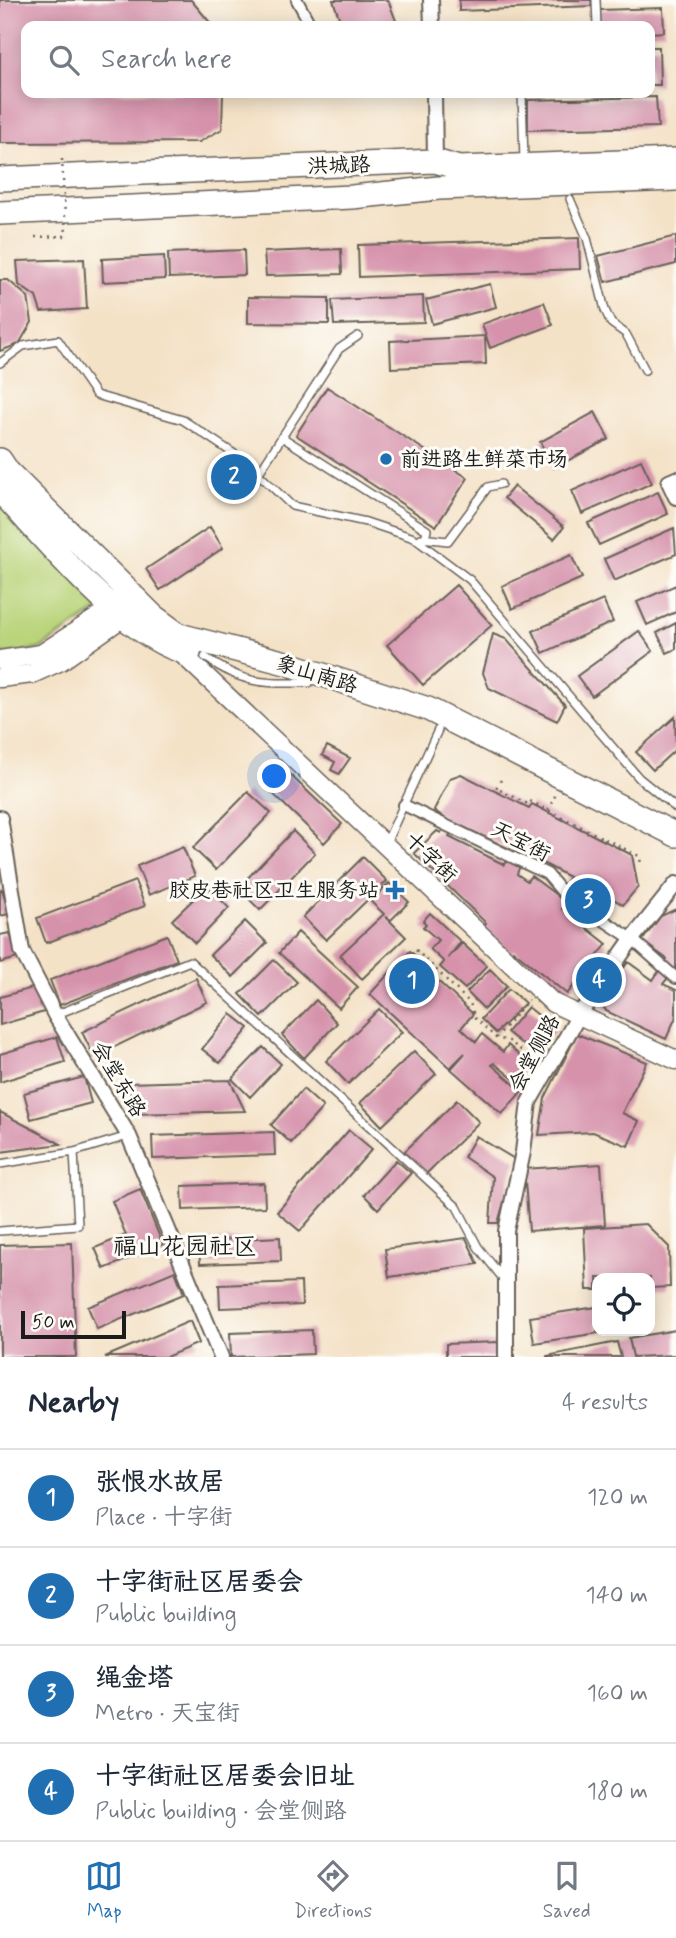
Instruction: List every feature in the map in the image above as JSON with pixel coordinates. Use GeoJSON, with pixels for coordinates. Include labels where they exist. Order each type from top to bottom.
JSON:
{"type":"FeatureCollection","features":[{"type":"Feature","properties":{"kind":"main road","name":"洪城路"},"geometry":{"type":"LineString","coordinates":[[0,179],[435,161],[458,168],[676,160]]}},
{"type":"Feature","properties":{"kind":"main road","name":"洪城路"},"geometry":{"type":"LineString","coordinates":[[0,213],[352,197],[439,188],[676,179]]}},
{"type":"Feature","properties":{"kind":"main road"},"geometry":{"type":"LineString","coordinates":[[0,230],[107,208]]}},
{"type":"Feature","properties":{"kind":"main road","name":"象山南路"},"geometry":{"type":"LineString","coordinates":[[0,460],[126,605],[142,631],[179,651],[309,683],[439,730],[553,800],[676,847]]}},
{"type":"Feature","properties":{"kind":"main road","name":"象山南路"},"geometry":{"type":"LineString","coordinates":[[0,491],[126,605],[180,635],[286,663],[428,709],[676,835]]}},
{"type":"Feature","properties":{"kind":"street"},"geometry":{"type":"LineString","coordinates":[[297,0],[308,21]]}},
{"type":"Feature","properties":{"kind":"street"},"geometry":{"type":"LineString","coordinates":[[431,0],[432,21]]}},
{"type":"Feature","properties":{"kind":"street"},"geometry":{"type":"LineString","coordinates":[[434,98],[435,161]]}},
{"type":"Feature","properties":{"kind":"street"},"geometry":{"type":"LineString","coordinates":[[676,479],[669,482],[676,497]]}},
{"type":"Feature","properties":{"kind":"street"},"geometry":{"type":"LineString","coordinates":[[0,660],[41,654],[126,605]]}},
{"type":"Feature","properties":{"kind":"street"},"geometry":{"type":"LineString","coordinates":[[0,678],[32,674],[61,662],[126,605]]}},
{"type":"Feature","properties":{"kind":"street","name":"十字街"},"geometry":{"type":"LineString","coordinates":[[179,651],[553,1003],[676,1060]]}},
{"type":"Feature","properties":{"kind":"street","name":"天宝街"},"geometry":{"type":"LineString","coordinates":[[404,805],[547,874],[564,894],[632,939],[676,978]]}},
{"type":"Feature","properties":{"kind":"street","name":"会堂东路"},"geometry":{"type":"LineString","coordinates":[[0,818],[22,951],[55,1015],[129,1136],[221,1357]]}},
{"type":"Feature","properties":{"kind":"street","name":"会堂侧路"},"geometry":{"type":"LineString","coordinates":[[506,1357],[506,1231],[523,1152],[529,1102],[579,1015],[632,939],[676,884]]}},
{"type":"Feature","properties":{"kind":"lane"},"geometry":{"type":"LineString","coordinates":[[596,0],[597,21]]}},
{"type":"Feature","properties":{"kind":"lane"},"geometry":{"type":"LineString","coordinates":[[522,98],[524,166]]}},
{"type":"Feature","properties":{"kind":"lane"},"geometry":{"type":"LineString","coordinates":[[570,199],[587,238],[605,310],[611,323],[626,334],[645,370]]}},
{"type":"Feature","properties":{"kind":"lane"},"geometry":{"type":"LineString","coordinates":[[258,474],[339,349],[358,337]]}},
{"type":"Feature","properties":{"kind":"lane"},"geometry":{"type":"LineString","coordinates":[[0,363],[23,346],[58,340],[96,395],[183,420],[246,461],[292,506],[366,522],[414,538],[448,541],[488,487],[501,484]]}},
{"type":"Feature","properties":{"kind":"lane"},"geometry":{"type":"LineString","coordinates":[[282,437],[427,530],[425,539]]}},
{"type":"Feature","properties":{"kind":"lane"},"geometry":{"type":"LineString","coordinates":[[414,538],[470,580],[639,778],[676,808]]}},
{"type":"Feature","properties":{"kind":"lane"},"geometry":{"type":"LineString","coordinates":[[385,844],[439,730]]}},
{"type":"Feature","properties":{"kind":"lane"},"geometry":{"type":"LineString","coordinates":[[55,1015],[190,961],[457,1206],[478,1247],[504,1280]]}},
{"type":"Feature","properties":{"kind":"lane"},"geometry":{"type":"LineString","coordinates":[[0,1164],[74,1152],[129,1136]]}},
{"type":"Feature","properties":{"kind":"lane"},"geometry":{"type":"LineString","coordinates":[[0,1231],[78,1225],[74,1152]]}},
{"type":"Feature","properties":{"kind":"path"},"geometry":{"type":"LineString","coordinates":[[34,237],[66,236],[62,159]]}},
{"type":"Feature","properties":{"kind":"path"},"geometry":{"type":"LineString","coordinates":[[501,780],[496,788],[553,800],[639,856],[642,866]]}},
{"type":"Feature","properties":{"kind":"path"},"geometry":{"type":"LineString","coordinates":[[416,950],[470,1003],[475,1018],[496,1038],[509,1041],[547,1071]]}},
{"type":"Feature","properties":{"kind":"path"},"geometry":{"type":"LineString","coordinates":[[496,1038],[538,989]]}},
{"type":"Feature","properties":{"kind":"green space"},"geometry":{"type":"Polygon","coordinates":[[[0,499],[104,606],[39,649],[0,655],[0,499]]]}},
{"type":"Feature","properties":{"kind":"building"},"geometry":{"type":"Polygon","coordinates":[[[0,0],[191,0],[209,21],[21,21],[21,98],[223,98],[222,129],[199,142],[0,143],[0,0]]]}},
{"type":"Feature","properties":{"kind":"building"},"geometry":{"type":"Polygon","coordinates":[[[333,0],[388,0],[396,21],[340,21],[333,0]]]}},
{"type":"Feature","properties":{"kind":"building"},"geometry":{"type":"Polygon","coordinates":[[[459,0],[591,0],[592,6],[459,11],[459,0]]]}},
{"type":"Feature","properties":{"kind":"building"},"geometry":{"type":"Polygon","coordinates":[[[663,8],[664,32],[655,33],[655,21],[599,21],[599,10],[663,8]]]}},
{"type":"Feature","properties":{"kind":"building"},"geometry":{"type":"Polygon","coordinates":[[[655,47],[659,47],[660,85],[655,85],[655,47]]]}},
{"type":"Feature","properties":{"kind":"building"},"geometry":{"type":"Polygon","coordinates":[[[655,97],[658,127],[528,130],[528,100],[655,97]]]}},
{"type":"Feature","properties":{"kind":"building"},"geometry":{"type":"Polygon","coordinates":[[[676,236],[676,264],[605,282],[598,256],[676,236]]]}},
{"type":"Feature","properties":{"kind":"building"},"geometry":{"type":"Polygon","coordinates":[[[579,238],[580,269],[359,277],[358,245],[579,238]]]}},
{"type":"Feature","properties":{"kind":"building"},"geometry":{"type":"Polygon","coordinates":[[[341,249],[342,274],[266,276],[264,252],[341,249]]]}},
{"type":"Feature","properties":{"kind":"building"},"geometry":{"type":"Polygon","coordinates":[[[244,250],[245,275],[169,278],[168,253],[244,250]]]}},
{"type":"Feature","properties":{"kind":"building"},"geometry":{"type":"Polygon","coordinates":[[[164,256],[165,279],[103,282],[102,259],[164,256]]]}},
{"type":"Feature","properties":{"kind":"building"},"geometry":{"type":"Polygon","coordinates":[[[84,259],[87,309],[41,312],[36,297],[19,285],[17,261],[84,259]]]}},
{"type":"Feature","properties":{"kind":"building"},"geometry":{"type":"Polygon","coordinates":[[[0,280],[8,280],[28,297],[32,322],[19,344],[0,351],[0,280]]]}},
{"type":"Feature","properties":{"kind":"building"},"geometry":{"type":"Polygon","coordinates":[[[490,284],[496,307],[432,324],[426,300],[490,284]]]}},
{"type":"Feature","properties":{"kind":"building"},"geometry":{"type":"Polygon","coordinates":[[[423,296],[424,322],[334,325],[332,300],[423,296]]]}},
{"type":"Feature","properties":{"kind":"building"},"geometry":{"type":"Polygon","coordinates":[[[248,297],[329,298],[329,324],[248,323],[248,297]]]}},
{"type":"Feature","properties":{"kind":"building"},"geometry":{"type":"Polygon","coordinates":[[[544,302],[553,325],[490,348],[482,324],[544,302]]]}},
{"type":"Feature","properties":{"kind":"building"},"geometry":{"type":"Polygon","coordinates":[[[485,336],[486,364],[391,368],[390,341],[485,336]]]}},
{"type":"Feature","properties":{"kind":"building","name":"前进路生鲜菜市场"},"geometry":{"type":"Polygon","coordinates":[[[327,387],[468,478],[436,526],[296,435],[327,387]]]}},
{"type":"Feature","properties":{"kind":"building"},"geometry":{"type":"Polygon","coordinates":[[[595,412],[609,439],[554,468],[540,442],[595,412]]]}},
{"type":"Feature","properties":{"kind":"building"},"geometry":{"type":"Polygon","coordinates":[[[641,460],[652,483],[582,514],[572,491],[641,460]]]}},
{"type":"Feature","properties":{"kind":"building"},"geometry":{"type":"Polygon","coordinates":[[[514,486],[564,527],[554,539],[504,498],[514,486]]]}},
{"type":"Feature","properties":{"kind":"building"},"geometry":{"type":"Polygon","coordinates":[[[658,492],[668,514],[599,545],[588,523],[658,492]]]}},
{"type":"Feature","properties":{"kind":"building"},"geometry":{"type":"Polygon","coordinates":[[[210,527],[223,548],[160,590],[146,569],[210,527]]]}},
{"type":"Feature","properties":{"kind":"building"},"geometry":{"type":"Polygon","coordinates":[[[674,528],[676,554],[614,581],[604,559],[674,528]]]}},
{"type":"Feature","properties":{"kind":"building"},"geometry":{"type":"Polygon","coordinates":[[[571,555],[582,578],[512,609],[502,586],[571,555]]]}},
{"type":"Feature","properties":{"kind":"building"},"geometry":{"type":"Polygon","coordinates":[[[456,585],[492,625],[423,685],[387,645],[456,585]]]}},
{"type":"Feature","properties":{"kind":"building"},"geometry":{"type":"Polygon","coordinates":[[[676,585],[676,612],[647,625],[637,602],[676,585]]]}},
{"type":"Feature","properties":{"kind":"building"},"geometry":{"type":"Polygon","coordinates":[[[603,600],[613,622],[543,653],[533,631],[603,600]]]}},
{"type":"Feature","properties":{"kind":"building"},"geometry":{"type":"Polygon","coordinates":[[[676,623],[676,649],[667,653],[657,633],[676,623]]]}},
{"type":"Feature","properties":{"kind":"building"},"geometry":{"type":"Polygon","coordinates":[[[639,631],[653,651],[592,696],[577,676],[639,631]]]}},
{"type":"Feature","properties":{"kind":"building"},"geometry":{"type":"Polygon","coordinates":[[[493,634],[506,639],[565,705],[557,721],[489,688],[483,673],[493,634]]]}},
{"type":"Feature","properties":{"kind":"building"},"geometry":{"type":"Polygon","coordinates":[[[675,717],[676,749],[653,770],[636,752],[675,717]]]}},
{"type":"Feature","properties":{"kind":"building"},"geometry":{"type":"Polygon","coordinates":[[[327,746],[350,758],[339,774],[331,770],[335,762],[322,755],[327,746]]]}},
{"type":"Feature","properties":{"kind":"building"},"geometry":{"type":"Polygon","coordinates":[[[284,769],[342,824],[324,843],[266,787],[284,769]]]}},
{"type":"Feature","properties":{"kind":"building"},"geometry":{"type":"Polygon","coordinates":[[[461,774],[529,808],[532,804],[632,855],[638,887],[623,905],[612,898],[603,912],[591,905],[578,921],[607,944],[567,994],[513,950],[510,953],[483,927],[486,923],[414,853],[437,831],[441,833],[447,820],[434,810],[450,778],[461,774]],[[455,823],[449,837],[505,865],[510,849],[455,823]],[[524,853],[517,874],[527,881],[531,876],[567,903],[562,909],[566,912],[578,896],[564,887],[569,877],[524,853]]]}},
{"type":"Feature","properties":{"kind":"building"},"geometry":{"type":"Polygon","coordinates":[[[248,792],[271,813],[216,870],[193,848],[248,792]]]}},
{"type":"Feature","properties":{"kind":"building"},"geometry":{"type":"Polygon","coordinates":[[[293,831],[315,853],[260,910],[238,888],[293,831]]]}},
{"type":"Feature","properties":{"kind":"building"},"geometry":{"type":"Polygon","coordinates":[[[183,847],[195,876],[149,895],[137,866],[183,847]]]}},
{"type":"Feature","properties":{"kind":"building"},"geometry":{"type":"Polygon","coordinates":[[[363,857],[387,881],[326,940],[303,917],[363,857]]]}},
{"type":"Feature","properties":{"kind":"building"},"geometry":{"type":"Polygon","coordinates":[[[135,881],[145,906],[46,943],[37,918],[135,881]]]}},
{"type":"Feature","properties":{"kind":"building"},"geometry":{"type":"Polygon","coordinates":[[[389,883],[409,902],[391,920],[385,916],[406,937],[362,979],[340,955],[384,914],[371,902],[389,883]]]}},
{"type":"Feature","properties":{"kind":"building"},"geometry":{"type":"Polygon","coordinates":[[[207,886],[229,908],[195,943],[172,920],[207,886]]]}},
{"type":"Feature","properties":{"kind":"building"},"geometry":{"type":"Polygon","coordinates":[[[2,889],[9,914],[0,916],[0,890],[2,889]]]}},
{"type":"Feature","properties":{"kind":"building"},"geometry":{"type":"Polygon","coordinates":[[[676,909],[676,968],[663,984],[676,990],[676,1017],[666,1039],[606,1011],[602,1004],[604,996],[628,962],[653,980],[667,959],[642,941],[661,916],[676,909]]]}},
{"type":"Feature","properties":{"kind":"building"},"geometry":{"type":"Polygon","coordinates":[[[430,913],[461,942],[448,958],[462,943],[487,966],[465,989],[440,967],[444,962],[430,949],[438,940],[423,927],[426,924],[423,921],[430,913]]]}},
{"type":"Feature","properties":{"kind":"building"},"geometry":{"type":"Polygon","coordinates":[[[245,921],[267,943],[233,977],[210,955],[245,921]]]}},
{"type":"Feature","properties":{"kind":"building"},"geometry":{"type":"Polygon","coordinates":[[[298,932],[358,987],[339,1008],[279,953],[298,932]]]}},
{"type":"Feature","properties":{"kind":"building"},"geometry":{"type":"Polygon","coordinates":[[[10,933],[17,958],[0,963],[0,935],[10,933]]]}},
{"type":"Feature","properties":{"kind":"building"},"geometry":{"type":"Polygon","coordinates":[[[167,935],[177,960],[60,1005],[50,980],[167,935]]]}},
{"type":"Feature","properties":{"kind":"building"},"geometry":{"type":"Polygon","coordinates":[[[410,951],[422,962],[420,964],[473,1014],[461,1028],[476,1042],[482,1034],[503,1052],[508,1045],[529,1064],[515,1080],[494,1063],[492,1065],[522,1091],[502,1114],[451,1069],[465,1053],[450,1068],[370,994],[410,951]]]}},
{"type":"Feature","properties":{"kind":"building"},"geometry":{"type":"Polygon","coordinates":[[[274,960],[297,982],[262,1017],[240,994],[274,960]]]}},
{"type":"Feature","properties":{"kind":"building"},"geometry":{"type":"Polygon","coordinates":[[[490,969],[507,986],[484,1009],[467,992],[490,969]]]}},
{"type":"Feature","properties":{"kind":"building"},"geometry":{"type":"Polygon","coordinates":[[[196,978],[207,1002],[94,1057],[82,1032],[196,978]]]}},
{"type":"Feature","properties":{"kind":"building"},"geometry":{"type":"Polygon","coordinates":[[[36,987],[44,1012],[0,1025],[0,997],[36,987]]]}},
{"type":"Feature","properties":{"kind":"building"},"geometry":{"type":"Polygon","coordinates":[[[509,989],[525,1003],[496,1033],[481,1019],[509,989]]]}},
{"type":"Feature","properties":{"kind":"building"},"geometry":{"type":"Polygon","coordinates":[[[316,1000],[337,1023],[304,1058],[282,1035],[316,1000]]]}},
{"type":"Feature","properties":{"kind":"building"},"geometry":{"type":"Polygon","coordinates":[[[528,1007],[556,1029],[535,1054],[507,1032],[528,1007]]]}},
{"type":"Feature","properties":{"kind":"building"},"geometry":{"type":"Polygon","coordinates":[[[379,1009],[402,1032],[348,1084],[326,1061],[379,1009]]]}},
{"type":"Feature","properties":{"kind":"building"},"geometry":{"type":"Polygon","coordinates":[[[231,1014],[249,1028],[220,1063],[202,1049],[231,1014]]]}},
{"type":"Feature","properties":{"kind":"building"},"geometry":{"type":"Polygon","coordinates":[[[577,1034],[647,1062],[622,1113],[639,1121],[628,1146],[593,1132],[539,1135],[545,1098],[577,1034]]]}},
{"type":"Feature","properties":{"kind":"building"},"geometry":{"type":"Polygon","coordinates":[[[57,1037],[65,1062],[0,1082],[0,1054],[57,1037]]]}},
{"type":"Feature","properties":{"kind":"building"},"geometry":{"type":"Polygon","coordinates":[[[263,1047],[281,1064],[250,1097],[232,1079],[263,1047]]]}},
{"type":"Feature","properties":{"kind":"building"},"geometry":{"type":"Polygon","coordinates":[[[414,1051],[436,1074],[382,1126],[360,1103],[414,1051]]]}},
{"type":"Feature","properties":{"kind":"building"},"geometry":{"type":"Polygon","coordinates":[[[84,1077],[91,1103],[31,1119],[24,1093],[84,1077]]]}},
{"type":"Feature","properties":{"kind":"building"},"geometry":{"type":"Polygon","coordinates":[[[230,1080],[245,1111],[133,1114],[128,1083],[230,1080]]]}},
{"type":"Feature","properties":{"kind":"building"},"geometry":{"type":"Polygon","coordinates":[[[303,1089],[323,1107],[291,1143],[271,1125],[303,1089]]]}},
{"type":"Feature","properties":{"kind":"building"},"geometry":{"type":"Polygon","coordinates":[[[457,1100],[479,1122],[426,1174],[404,1152],[457,1100]]]}},
{"type":"Feature","properties":{"kind":"building"},"geometry":{"type":"Polygon","coordinates":[[[0,1112],[61,1144],[0,1152],[0,1112]]]}},
{"type":"Feature","properties":{"kind":"building"},"geometry":{"type":"Polygon","coordinates":[[[349,1130],[372,1149],[300,1231],[277,1212],[349,1130]]]}},
{"type":"Feature","properties":{"kind":"building"},"geometry":{"type":"Polygon","coordinates":[[[274,1132],[275,1155],[153,1159],[152,1136],[274,1132]]]}},
{"type":"Feature","properties":{"kind":"building"},"geometry":{"type":"Polygon","coordinates":[[[476,1136],[516,1160],[498,1223],[490,1223],[493,1177],[464,1157],[476,1136]]]}},
{"type":"Feature","properties":{"kind":"building"},"geometry":{"type":"Polygon","coordinates":[[[396,1160],[411,1173],[378,1209],[364,1195],[396,1160]]]}},
{"type":"Feature","properties":{"kind":"building"},"geometry":{"type":"Polygon","coordinates":[[[601,1164],[605,1225],[529,1231],[524,1169],[601,1164]]]}},
{"type":"Feature","properties":{"kind":"building"},"geometry":{"type":"Polygon","coordinates":[[[264,1183],[265,1207],[183,1210],[182,1186],[264,1183]]]}},
{"type":"Feature","properties":{"kind":"building"},"geometry":{"type":"Polygon","coordinates":[[[140,1189],[163,1245],[104,1269],[95,1248],[126,1235],[112,1201],[140,1189]]]}},
{"type":"Feature","properties":{"kind":"building"},"geometry":{"type":"Polygon","coordinates":[[[646,1224],[669,1247],[670,1287],[655,1288],[655,1273],[592,1273],[592,1290],[587,1290],[584,1228],[646,1224]]]}},
{"type":"Feature","properties":{"kind":"building"},"geometry":{"type":"Polygon","coordinates":[[[280,1237],[281,1261],[200,1264],[199,1241],[280,1237]]]}},
{"type":"Feature","properties":{"kind":"building"},"geometry":{"type":"Polygon","coordinates":[[[466,1238],[478,1264],[389,1277],[385,1249],[466,1238]]]}},
{"type":"Feature","properties":{"kind":"building"},"geometry":{"type":"Polygon","coordinates":[[[72,1243],[76,1357],[0,1357],[0,1245],[72,1243]]]}},
{"type":"Feature","properties":{"kind":"building"},"geometry":{"type":"Polygon","coordinates":[[[175,1271],[184,1294],[97,1329],[88,1307],[175,1271]]]}},
{"type":"Feature","properties":{"kind":"building"},"geometry":{"type":"Polygon","coordinates":[[[301,1282],[302,1305],[220,1308],[219,1285],[301,1282]]]}},
{"type":"Feature","properties":{"kind":"building"},"geometry":{"type":"Polygon","coordinates":[[[592,1308],[592,1334],[534,1343],[530,1317],[592,1308]]]}},
{"type":"Feature","properties":{"kind":"building"},"geometry":{"type":"Polygon","coordinates":[[[190,1321],[199,1343],[166,1357],[105,1357],[190,1321]]]}},
{"type":"Feature","properties":{"kind":"building"},"geometry":{"type":"Polygon","coordinates":[[[312,1330],[313,1354],[231,1357],[230,1333],[312,1330]]]}},
{"type":"Feature","properties":{"kind":"building"},"geometry":{"type":"Polygon","coordinates":[[[676,1330],[676,1355],[633,1357],[629,1338],[655,1336],[655,1334],[676,1330]]]}},
{"type":"Feature","properties":{"kind":"building"},"geometry":{"type":"Polygon","coordinates":[[[498,1342],[498,1357],[446,1357],[446,1344],[498,1342]]]}},
{"type":"Feature","properties":{"kind":"building"},"geometry":{"type":"Polygon","coordinates":[[[617,1342],[621,1357],[547,1357],[547,1356],[617,1342]]]}},
{"type":"Feature","properties":{"kind":"place","name":"前进路生鲜菜市场"},"geometry":{"type":"Point","coordinates":[386,459]}},
{"type":"Feature","properties":{"kind":"place","name":"十字街社区居委会"},"geometry":{"type":"Point","coordinates":[234,477]}},
{"type":"Feature","properties":{"kind":"place","name":"胶皮巷社区卫生服务站"},"geometry":{"type":"Point","coordinates":[395,890]}},
{"type":"Feature","properties":{"kind":"place","name":"绳金塔"},"geometry":{"type":"Point","coordinates":[588,901]}},
{"type":"Feature","properties":{"kind":"place","name":"十字街社区居委会旧址"},"geometry":{"type":"Point","coordinates":[599,980]}},
{"type":"Feature","properties":{"kind":"place","name":"张恨水故居"},"geometry":{"type":"Point","coordinates":[412,981]}},
{"type":"Feature","properties":{"kind":"district","name":"福山花园社区"},"geometry":{"type":"Point","coordinates":[185,1246]}}]}
